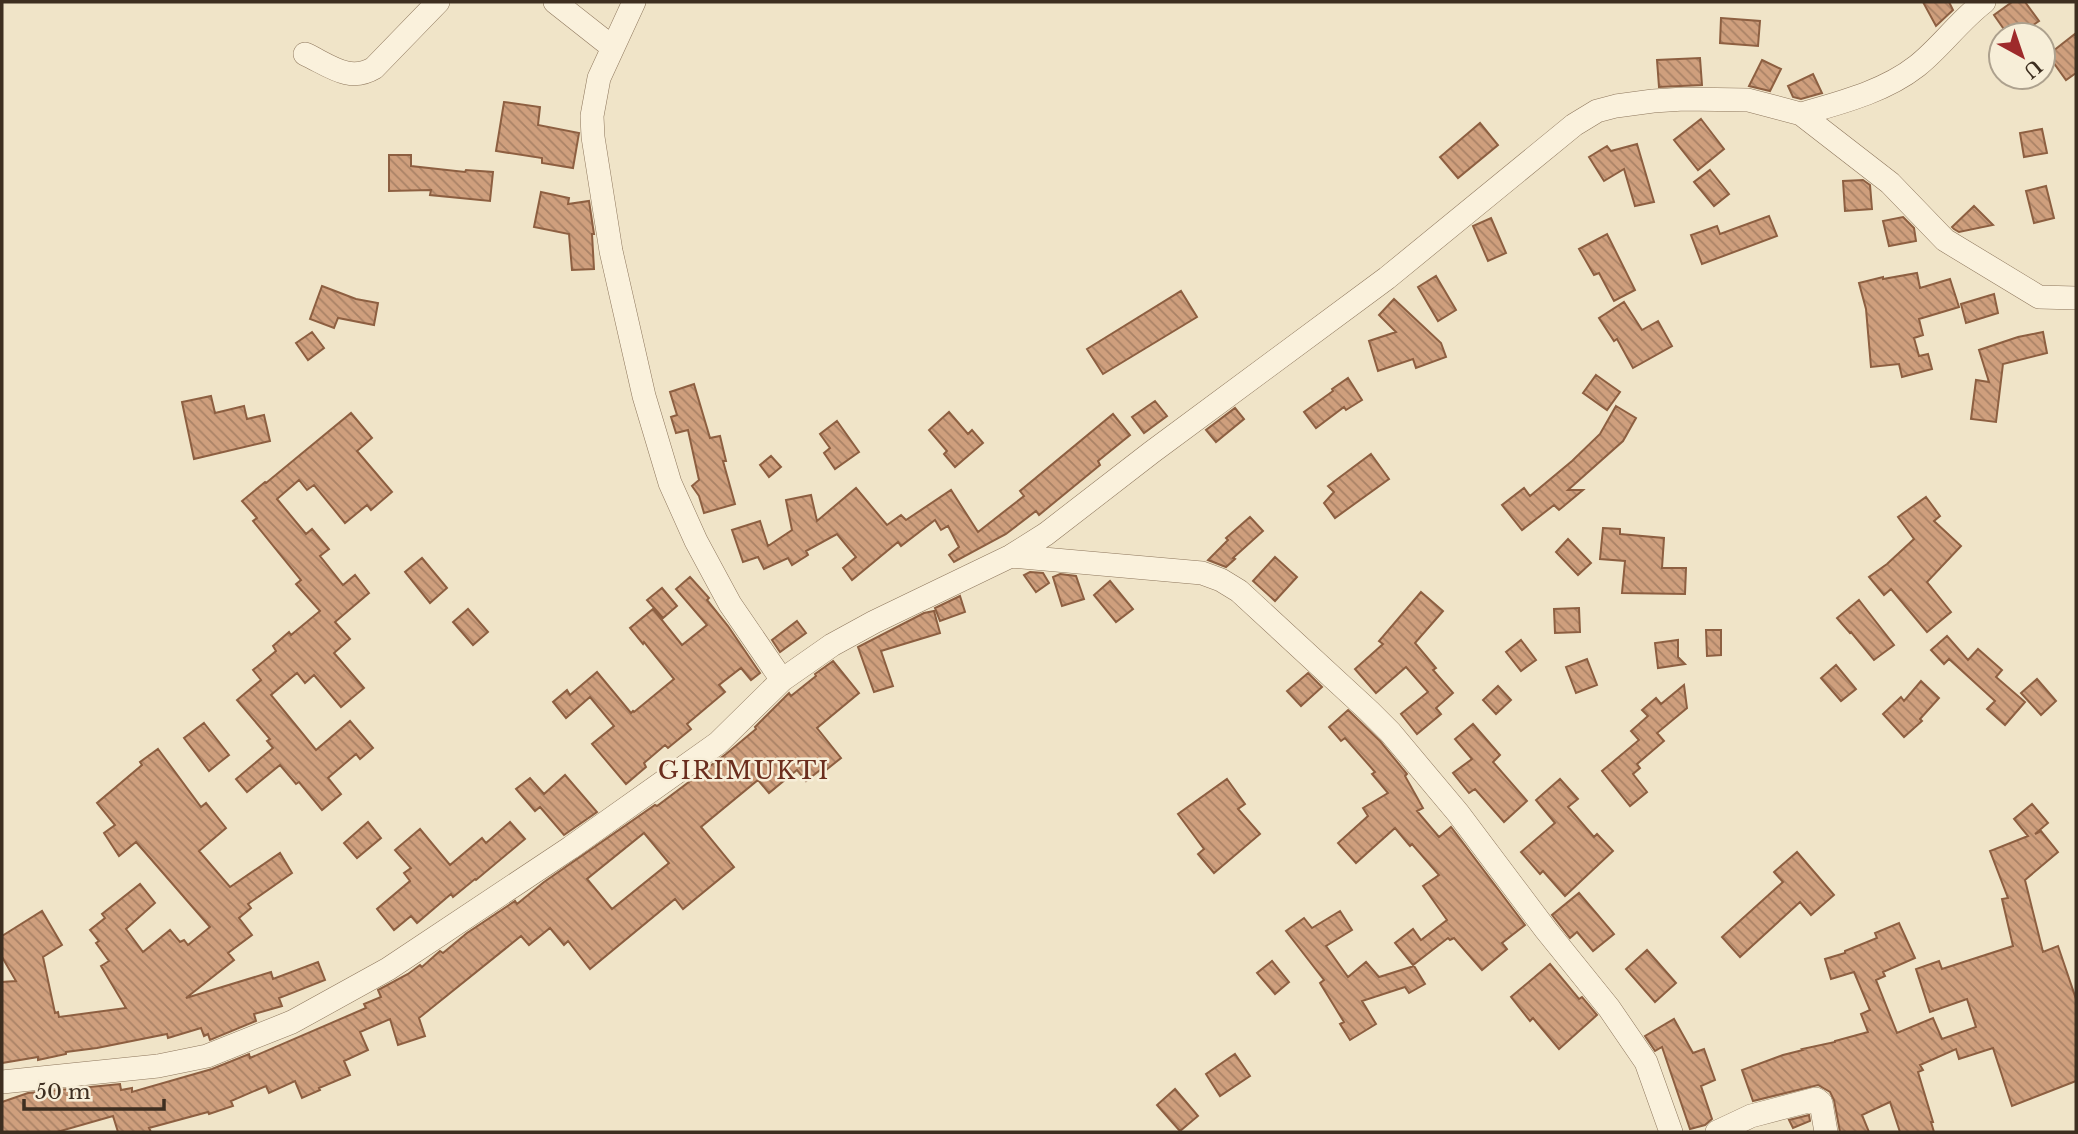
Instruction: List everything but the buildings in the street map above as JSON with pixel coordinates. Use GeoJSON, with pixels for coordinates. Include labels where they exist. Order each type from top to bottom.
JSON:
{"type":"FeatureCollection","features":[{"type":"Feature","properties":{"kind":"street"},"geometry":{"type":"LineString","coordinates":[[305,54],[346,73],[362,75],[374,68],[438,2]]}},
{"type":"Feature","properties":{"kind":"street"},"geometry":{"type":"LineString","coordinates":[[555,2],[612,47]]}},
{"type":"Feature","properties":{"kind":"street"},"geometry":{"type":"LineString","coordinates":[[634,2],[600,78],[592,116],[611,251],[644,396],[680,510],[730,604],[782,680]]}},
{"type":"Feature","properties":{"kind":"street"},"geometry":{"type":"LineString","coordinates":[[1801,114],[1838,103],[1901,78],[1919,65],[1965,16],[1984,2]]}},
{"type":"Feature","properties":{"kind":"street"},"geometry":{"type":"LineString","coordinates":[[2,1082],[158,1066],[207,1056],[292,1022],[420,949],[570,848],[718,743],[782,680],[832,645],[1011,556],[1046,534],[1163,443],[1387,278],[1574,125],[1597,111],[1653,101],[1748,100],[1801,114],[1890,183],[1945,240],[2039,297],[2076,298]]}},
{"type":"Feature","properties":{"kind":"street"},"geometry":{"type":"LineString","coordinates":[[1011,556],[1202,573],[1222,580],[1239,591],[1390,732],[1458,813],[1609,1008],[1646,1062],[1671,1132]]}},
{"type":"Feature","properties":{"kind":"street"},"geometry":{"type":"LineString","coordinates":[[1717,1132],[1751,1116],[1816,1099],[1821,1103],[1826,1132]]}},
{"type":"Feature","properties":{"kind":"district","name":"GIRIMUKTI"},"geometry":{"type":"Point","coordinates":[744,771]}}]}
